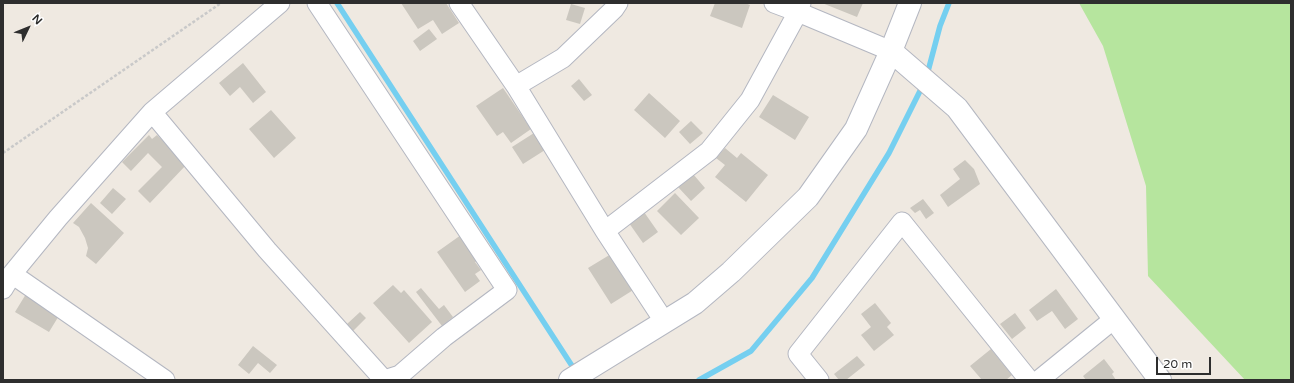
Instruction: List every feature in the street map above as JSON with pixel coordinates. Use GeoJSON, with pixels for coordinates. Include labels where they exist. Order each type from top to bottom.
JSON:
{"type":"FeatureCollection","features":[{"type":"Feature","properties":{"kind":"street"},"geometry":{"type":"LineString","coordinates":[[165,380],[7,281],[58,218],[152,112],[280,3]]}},
{"type":"Feature","properties":{"kind":"street"},"geometry":{"type":"LineString","coordinates":[[152,112],[267,250],[384,380],[400,375],[444,337],[507,290],[317,3]]}},
{"type":"Feature","properties":{"kind":"street"},"geometry":{"type":"LineString","coordinates":[[459,3],[516,86],[605,231],[664,321]]}},
{"type":"Feature","properties":{"kind":"street"},"geometry":{"type":"LineString","coordinates":[[516,86],[563,58],[614,9],[618,3]]}},
{"type":"Feature","properties":{"kind":"street"},"geometry":{"type":"LineString","coordinates":[[774,3],[799,7],[897,56],[957,108],[1160,380]]}},
{"type":"Feature","properties":{"kind":"street"},"geometry":{"type":"LineString","coordinates":[[570,380],[694,303],[731,272],[808,197],[856,129],[897,56],[910,3]]}},
{"type":"Feature","properties":{"kind":"street"},"geometry":{"type":"LineString","coordinates":[[605,231],[709,151],[750,100],[799,7]]}},
{"type":"Feature","properties":{"kind":"street"},"geometry":{"type":"LineString","coordinates":[[819,380],[798,354],[902,222],[1029,380]]}},
{"type":"Feature","properties":{"kind":"street"},"geometry":{"type":"LineString","coordinates":[[1039,380],[1114,319]]}},
{"type":"Feature","properties":{"kind":"path"},"geometry":{"type":"LineString","coordinates":[[3,153],[221,3]]}},
{"type":"Feature","properties":{"kind":"green space"},"geometry":{"type":"Polygon","coordinates":[[[1079,3],[1291,3],[1291,380],[1245,380],[1148,276],[1146,186],[1103,46],[1079,3]]]}},
{"type":"Feature","properties":{"kind":"building"},"geometry":{"type":"Polygon","coordinates":[[[401,3],[446,3],[459,23],[442,34],[433,20],[418,29],[401,3]]]}},
{"type":"Feature","properties":{"kind":"building"},"geometry":{"type":"Polygon","coordinates":[[[715,3],[745,3],[750,5],[742,28],[710,16],[715,3]]]}},
{"type":"Feature","properties":{"kind":"building"},"geometry":{"type":"Polygon","coordinates":[[[822,3],[863,3],[857,17],[822,3]]]}},
{"type":"Feature","properties":{"kind":"building"},"geometry":{"type":"Polygon","coordinates":[[[571,4],[585,8],[580,24],[566,20],[571,4]]]}},
{"type":"Feature","properties":{"kind":"building"},"geometry":{"type":"Polygon","coordinates":[[[429,29],[437,39],[420,51],[413,41],[429,29]]]}},
{"type":"Feature","properties":{"kind":"building"},"geometry":{"type":"Polygon","coordinates":[[[243,63],[266,92],[253,103],[240,87],[230,96],[219,83],[243,63]]]}},
{"type":"Feature","properties":{"kind":"building"},"geometry":{"type":"Polygon","coordinates":[[[579,79],[592,95],[584,101],[571,86],[579,79]]]}},
{"type":"Feature","properties":{"kind":"building"},"geometry":{"type":"Polygon","coordinates":[[[503,88],[531,129],[511,143],[503,132],[497,136],[476,106],[503,88]]]}},
{"type":"Feature","properties":{"kind":"building"},"geometry":{"type":"Polygon","coordinates":[[[649,93],[680,121],[665,138],[634,110],[649,93]]]}},
{"type":"Feature","properties":{"kind":"building"},"geometry":{"type":"Polygon","coordinates":[[[773,95],[809,117],[795,140],[759,117],[773,95]]]}},
{"type":"Feature","properties":{"kind":"building"},"geometry":{"type":"Polygon","coordinates":[[[271,110],[296,138],[274,158],[249,129],[271,110]]]}},
{"type":"Feature","properties":{"kind":"building"},"geometry":{"type":"Polygon","coordinates":[[[691,121],[703,133],[690,144],[679,132],[691,121]]]}},
{"type":"Feature","properties":{"kind":"building"},"geometry":{"type":"Polygon","coordinates":[[[534,133],[545,150],[523,164],[512,147],[534,133]]]}},
{"type":"Feature","properties":{"kind":"building"},"geometry":{"type":"Polygon","coordinates":[[[149,135],[152,139],[157,135],[187,164],[150,203],[138,191],[162,167],[148,153],[131,171],[122,162],[149,135]]]}},
{"type":"Feature","properties":{"kind":"building"},"geometry":{"type":"Polygon","coordinates":[[[725,148],[737,158],[741,153],[768,175],[746,202],[715,177],[725,165],[716,158],[725,148]]]}},
{"type":"Feature","properties":{"kind":"building"},"geometry":{"type":"Polygon","coordinates":[[[965,160],[974,169],[980,184],[948,207],[940,195],[960,179],[953,169],[965,160]]]}},
{"type":"Feature","properties":{"kind":"building"},"geometry":{"type":"Polygon","coordinates":[[[693,174],[705,188],[691,201],[678,187],[693,174]]]}},
{"type":"Feature","properties":{"kind":"building"},"geometry":{"type":"Polygon","coordinates":[[[113,188],[126,199],[112,214],[100,203],[113,188]]]}},
{"type":"Feature","properties":{"kind":"building"},"geometry":{"type":"Polygon","coordinates":[[[675,193],[699,218],[681,235],[657,211],[675,193]]]}},
{"type":"Feature","properties":{"kind":"building"},"geometry":{"type":"Polygon","coordinates":[[[923,199],[934,213],[926,219],[920,210],[915,213],[910,208],[923,199]]]}},
{"type":"Feature","properties":{"kind":"building"},"geometry":{"type":"Polygon","coordinates":[[[91,203],[124,233],[96,264],[86,256],[88,248],[85,238],[79,227],[73,223],[91,203]]]}},
{"type":"Feature","properties":{"kind":"building"},"geometry":{"type":"Polygon","coordinates":[[[644,212],[658,232],[643,243],[629,223],[644,212]]]}},
{"type":"Feature","properties":{"kind":"building"},"geometry":{"type":"Polygon","coordinates":[[[461,235],[479,260],[475,262],[481,270],[475,274],[480,281],[465,292],[437,252],[461,235]]]}},
{"type":"Feature","properties":{"kind":"building"},"geometry":{"type":"Polygon","coordinates":[[[616,251],[638,287],[611,304],[588,268],[616,251]]]}},
{"type":"Feature","properties":{"kind":"building"},"geometry":{"type":"Polygon","coordinates":[[[393,285],[401,293],[404,290],[432,322],[409,343],[373,303],[393,285]]]}},
{"type":"Feature","properties":{"kind":"building"},"geometry":{"type":"Polygon","coordinates":[[[421,288],[439,309],[444,305],[453,317],[442,326],[416,292],[421,288]]]}},
{"type":"Feature","properties":{"kind":"building"},"geometry":{"type":"Polygon","coordinates":[[[1056,289],[1078,319],[1065,329],[1052,311],[1037,321],[1029,310],[1056,289]]]}},
{"type":"Feature","properties":{"kind":"building"},"geometry":{"type":"Polygon","coordinates":[[[26,294],[60,314],[49,332],[15,312],[26,294]]]}},
{"type":"Feature","properties":{"kind":"building"},"geometry":{"type":"Polygon","coordinates":[[[875,303],[891,323],[887,327],[894,335],[874,351],[861,335],[871,327],[861,314],[875,303]]]}},
{"type":"Feature","properties":{"kind":"building"},"geometry":{"type":"Polygon","coordinates":[[[360,312],[366,318],[353,331],[347,324],[360,312]]]}},
{"type":"Feature","properties":{"kind":"building"},"geometry":{"type":"Polygon","coordinates":[[[1015,313],[1026,328],[1012,339],[1000,324],[1015,313]]]}},
{"type":"Feature","properties":{"kind":"building"},"geometry":{"type":"Polygon","coordinates":[[[253,346],[277,365],[270,373],[258,363],[249,374],[238,365],[253,346]]]}},
{"type":"Feature","properties":{"kind":"building"},"geometry":{"type":"Polygon","coordinates":[[[991,349],[1012,375],[1006,380],[982,380],[970,366],[991,349]]]}},
{"type":"Feature","properties":{"kind":"building"},"geometry":{"type":"Polygon","coordinates":[[[857,356],[865,365],[846,380],[839,380],[834,374],[857,356]]]}},
{"type":"Feature","properties":{"kind":"building"},"geometry":{"type":"Polygon","coordinates":[[[1104,359],[1114,372],[1112,374],[1116,380],[1086,380],[1083,376],[1104,359]]]}},
{"type":"Feature","properties":{"kind":"waterway"},"geometry":{"type":"LineString","coordinates":[[337,3],[576,372]]}},
{"type":"Feature","properties":{"kind":"waterway"},"geometry":{"type":"LineString","coordinates":[[927,75],[940,26],[949,3]]}},
{"type":"Feature","properties":{"kind":"waterway"},"geometry":{"type":"LineString","coordinates":[[699,380],[751,351],[812,278],[889,153],[923,85]]}}]}
